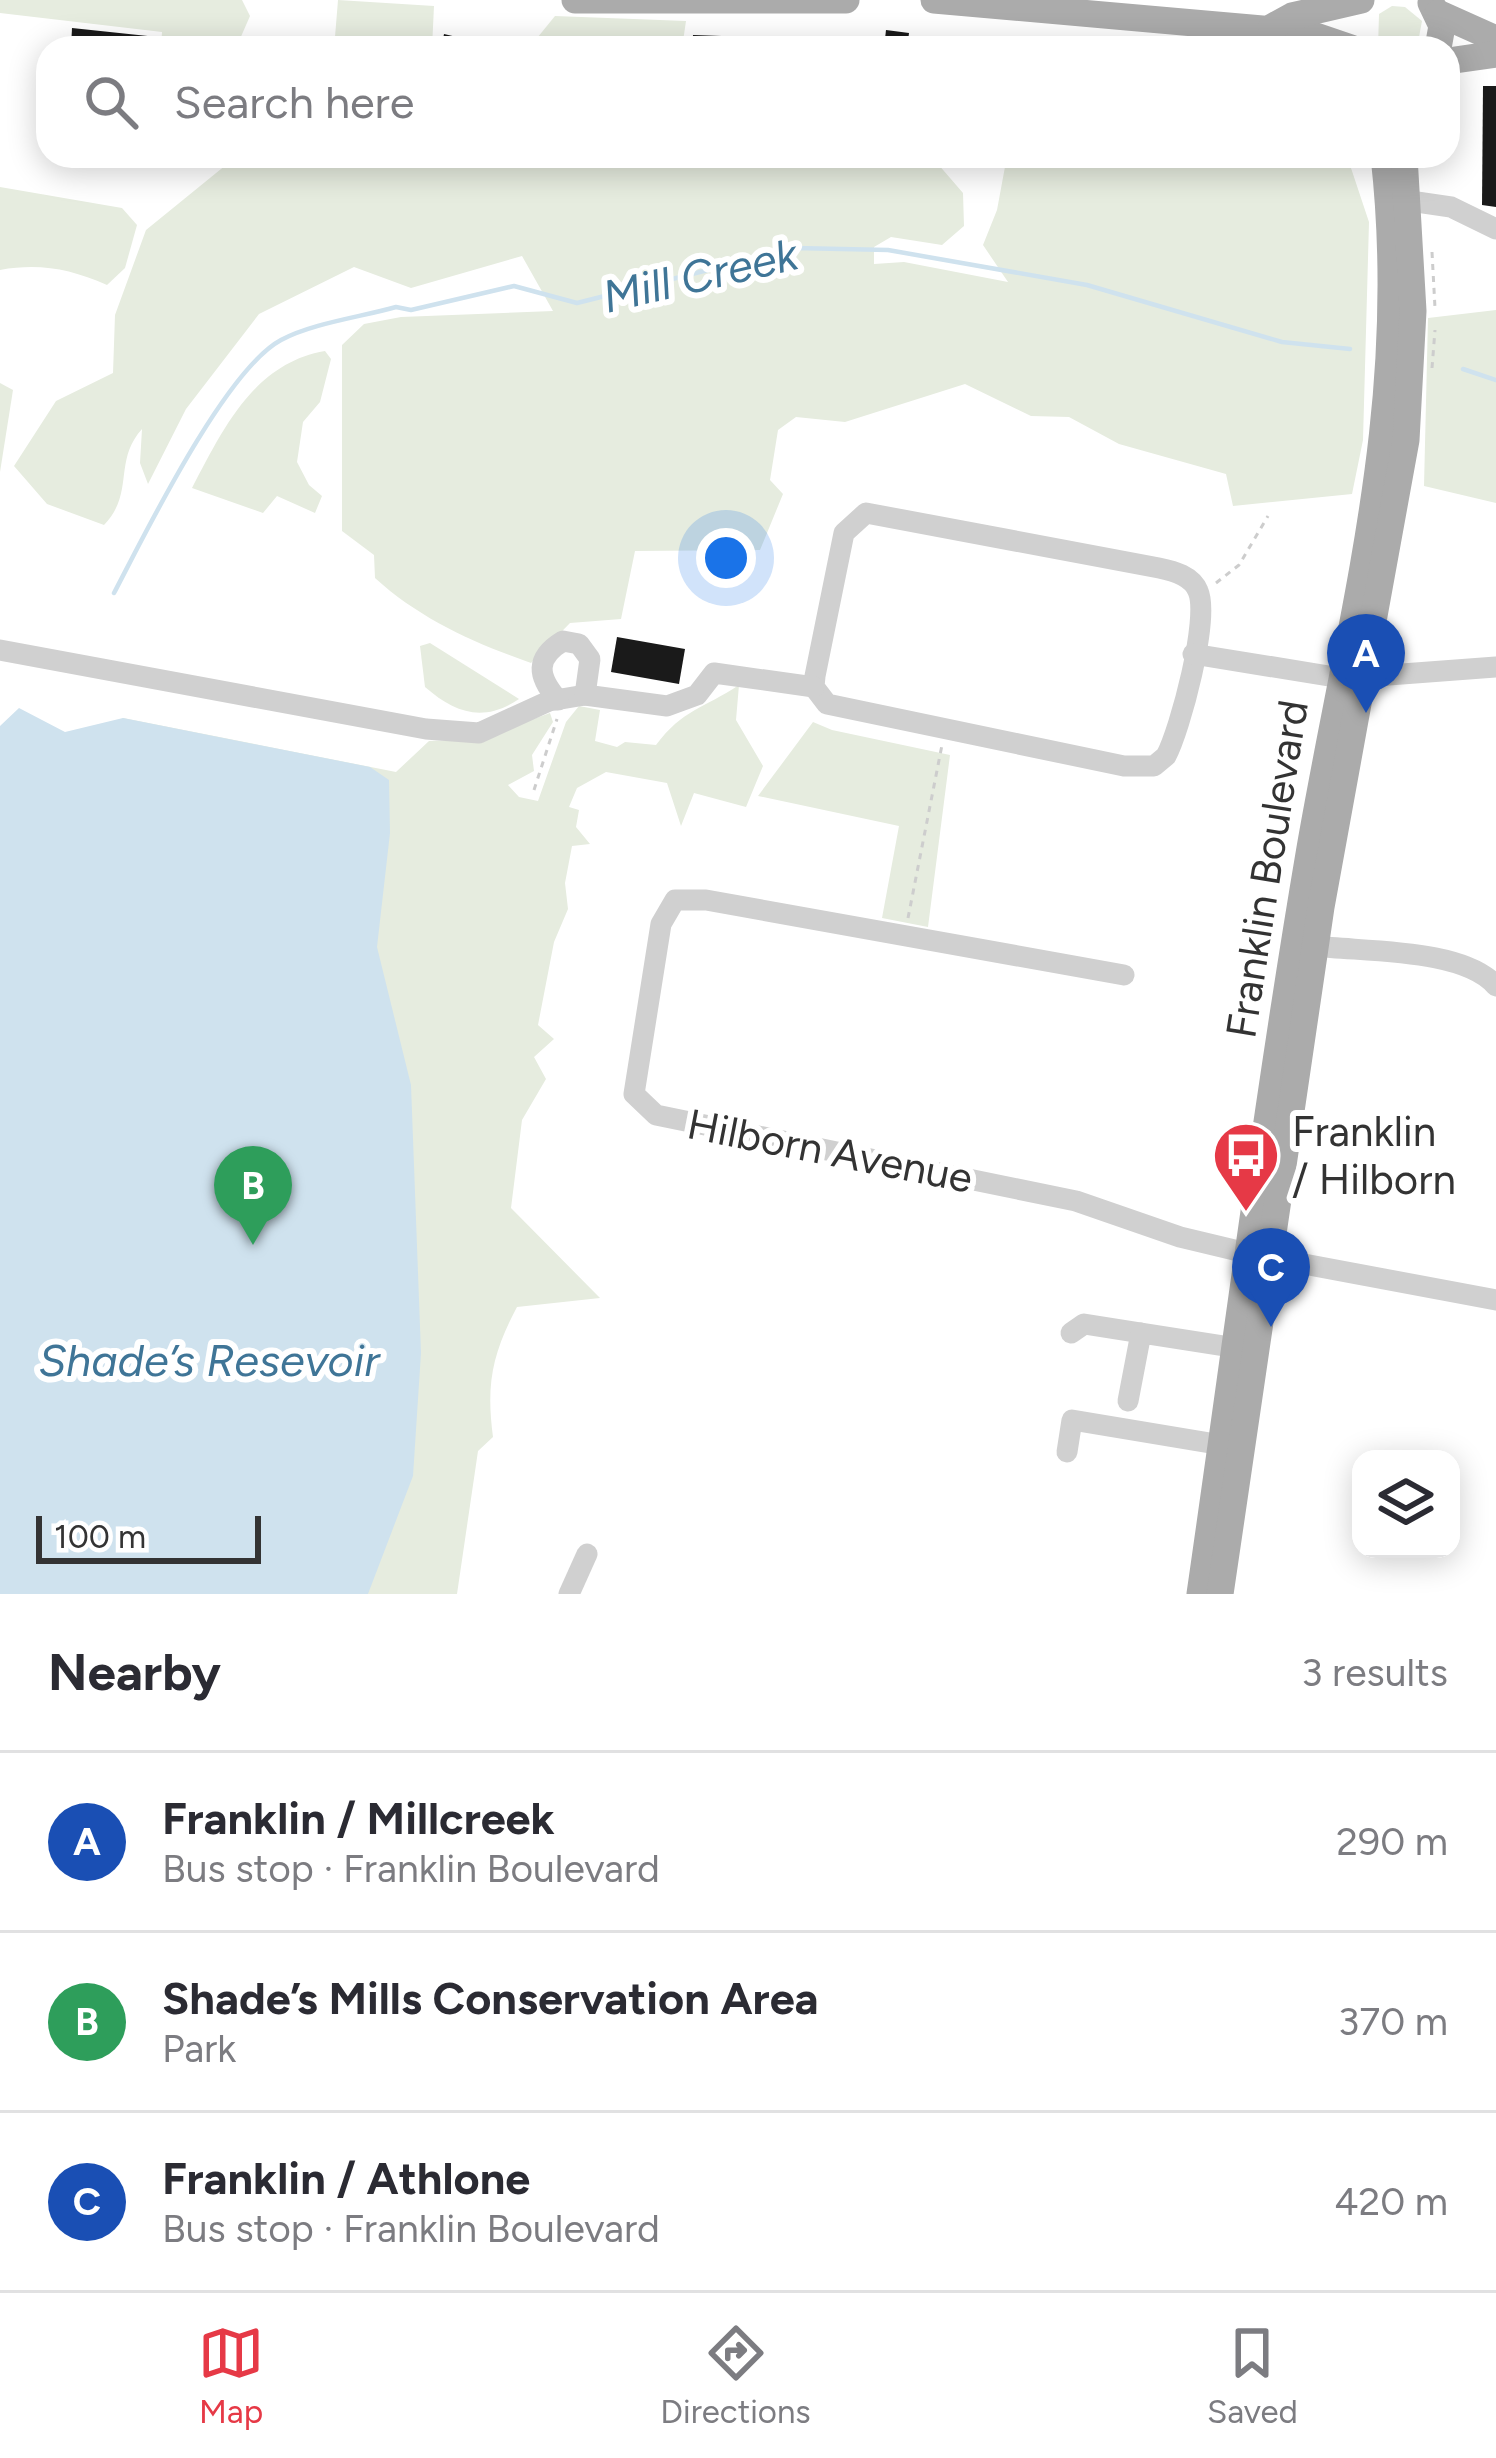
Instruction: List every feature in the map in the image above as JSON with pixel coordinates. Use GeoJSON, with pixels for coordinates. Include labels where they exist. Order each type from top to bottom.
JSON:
{"type":"FeatureCollection","features":[{"type":"Feature","properties":{"kind":"main road"},"geometry":{"type":"LineString","coordinates":[[575,0],[846,0]]}},
{"type":"Feature","properties":{"kind":"main road"},"geometry":{"type":"LineString","coordinates":[[934,0],[1180,12],[1256,36]]}},
{"type":"Feature","properties":{"kind":"main road"},"geometry":{"type":"LineString","coordinates":[[1269,36],[1292,16],[1364,0]]}},
{"type":"Feature","properties":{"kind":"main road"},"geometry":{"type":"LineString","coordinates":[[1353,36],[1364,0]]}},
{"type":"Feature","properties":{"kind":"main road"},"geometry":{"type":"LineString","coordinates":[[1432,4],[1496,39]]}},
{"type":"Feature","properties":{"kind":"main road"},"geometry":{"type":"LineString","coordinates":[[1432,4],[1436,36]]}},
{"type":"Feature","properties":{"kind":"main road"},"geometry":{"type":"LineString","coordinates":[[1460,59],[1496,54]]}},
{"type":"Feature","properties":{"kind":"main road","name":"Franklin Boulevard"},"geometry":{"type":"LineString","coordinates":[[1200,1594],[1237,1348],[1262,1256],[1316,946],[1378,499],[1390,394],[1392,223],[1385,168]]}},
{"type":"Feature","properties":{"kind":"main road","name":"Franklin Boulevard"},"geometry":{"type":"LineString","coordinates":[[1220,1594],[1298,923],[1406,440],[1412,356],[1406,168]]}},
{"type":"Feature","properties":{"kind":"street"},"geometry":{"type":"LineString","coordinates":[[1410,201],[1451,207],[1496,230]]}},
{"type":"Feature","properties":{"kind":"street"},"geometry":{"type":"LineString","coordinates":[[866,513],[1174,571],[1199,594],[1202,619],[1193,655],[1173,744],[1154,766],[1124,766],[837,708],[819,698],[814,687],[844,533],[866,513]]}},
{"type":"Feature","properties":{"kind":"street"},"geometry":{"type":"LineString","coordinates":[[558,700],[544,684],[540,667],[546,651],[563,641],[579,644],[590,659],[585,695]]}},
{"type":"Feature","properties":{"kind":"street"},"geometry":{"type":"LineString","coordinates":[[0,650],[426,729],[479,733],[558,700],[585,695],[668,706],[697,695],[714,673],[814,687]]}},
{"type":"Feature","properties":{"kind":"street"},"geometry":{"type":"LineString","coordinates":[[1193,655],[1352,678],[1496,667]]}},
{"type":"Feature","properties":{"kind":"street","name":"Hilborn Avenue"},"geometry":{"type":"LineString","coordinates":[[1124,975],[706,900],[675,900],[661,924],[634,1094],[656,1115],[1076,1201],[1180,1237],[1262,1256]]}},
{"type":"Feature","properties":{"kind":"street"},"geometry":{"type":"LineString","coordinates":[[1316,946],[1435,957],[1488,976],[1496,986]]}},
{"type":"Feature","properties":{"kind":"street"},"geometry":{"type":"LineString","coordinates":[[1262,1256],[1496,1300]]}},
{"type":"Feature","properties":{"kind":"street"},"geometry":{"type":"LineString","coordinates":[[1071,1333],[1084,1324],[1237,1348]]}},
{"type":"Feature","properties":{"kind":"street"},"geometry":{"type":"LineString","coordinates":[[1128,1401],[1141,1333]]}},
{"type":"Feature","properties":{"kind":"street"},"geometry":{"type":"LineString","coordinates":[[1066,1452],[1072,1420],[1222,1445]]}},
{"type":"Feature","properties":{"kind":"street"},"geometry":{"type":"LineString","coordinates":[[569,1594],[587,1554]]}},
{"type":"Feature","properties":{"kind":"path"},"geometry":{"type":"LineString","coordinates":[[1199,594],[1239,565],[1268,516]]}},
{"type":"Feature","properties":{"kind":"path"},"geometry":{"type":"LineString","coordinates":[[534,790],[559,714],[558,700]]}},
{"type":"Feature","properties":{"kind":"path"},"geometry":{"type":"LineString","coordinates":[[904,938],[946,730]]}},
{"type":"Feature","properties":{"kind":"shaded area"},"geometry":{"type":"Polygon","coordinates":[[[0,0],[242,0],[250,16],[241,36],[162,36],[162,32],[0,13],[0,0]]]}},
{"type":"Feature","properties":{"kind":"shaded area"},"geometry":{"type":"Polygon","coordinates":[[[338,0],[434,6],[433,36],[335,36],[338,0]]]}},
{"type":"Feature","properties":{"kind":"shaded area"},"geometry":{"type":"Polygon","coordinates":[[[1392,6],[1405,7],[1422,21],[1419,36],[1378,36],[1379,14],[1392,6]]]}},
{"type":"Feature","properties":{"kind":"shaded area"},"geometry":{"type":"Polygon","coordinates":[[[555,16],[686,21],[684,36],[539,36],[555,16]]]}},
{"type":"Feature","properties":{"kind":"shaded area"},"geometry":{"type":"Polygon","coordinates":[[[222,168],[941,168],[963,193],[964,226],[942,245],[891,237],[874,247],[874,264],[904,262],[1008,282],[983,245],[997,210],[1005,168],[1351,168],[1369,222],[1363,440],[1352,494],[1233,506],[1226,474],[1119,444],[1069,417],[1031,416],[965,384],[845,422],[796,417],[778,430],[770,480],[783,494],[760,550],[635,551],[621,619],[570,623],[531,663],[468,638],[410,606],[375,578],[374,555],[342,531],[342,345],[364,324],[401,317],[553,311],[522,256],[411,288],[354,267],[259,314],[186,409],[148,484],[140,463],[142,429],[133,441],[119,501],[104,525],[47,504],[14,466],[56,401],[113,373],[115,315],[146,230],[222,168]]]}},
{"type":"Feature","properties":{"kind":"shaded area"},"geometry":{"type":"Polygon","coordinates":[[[0,187],[122,208],[137,225],[125,268],[107,285],[55,269],[0,270],[0,187]]]}},
{"type":"Feature","properties":{"kind":"shaded area"},"geometry":{"type":"Polygon","coordinates":[[[1496,310],[1496,503],[1424,486],[1428,318],[1496,310]]]}},
{"type":"Feature","properties":{"kind":"shaded area"},"geometry":{"type":"Polygon","coordinates":[[[325,351],[331,359],[320,402],[303,422],[297,462],[309,485],[322,496],[315,513],[277,496],[263,513],[192,488],[229,422],[260,384],[300,358],[325,351]]]}},
{"type":"Feature","properties":{"kind":"shaded area"},"geometry":{"type":"Polygon","coordinates":[[[0,383],[13,390],[0,472],[0,383]]]}},
{"type":"Feature","properties":{"kind":"shaded area"},"geometry":{"type":"Polygon","coordinates":[[[430,643],[519,699],[481,713],[447,703],[425,687],[420,646],[430,643]]]}},
{"type":"Feature","properties":{"kind":"shaded area","name":"Shade’s Resevoir"},"geometry":{"type":"Polygon","coordinates":[[[739,685],[736,720],[763,766],[746,807],[694,793],[681,826],[667,783],[606,772],[577,788],[569,807],[579,810],[576,827],[590,844],[572,846],[565,883],[568,909],[554,942],[538,1025],[554,1039],[534,1057],[546,1079],[522,1120],[511,1208],[600,1298],[517,1307],[493,1370],[493,1437],[478,1451],[457,1594],[0,1594],[0,800],[123,718],[396,772],[429,741],[478,739],[550,713],[553,722],[532,755],[534,771],[508,785],[519,797],[538,801],[566,722],[579,706],[600,710],[595,741],[617,747],[625,742],[656,745],[685,717],[739,685]]]}},
{"type":"Feature","properties":{"kind":"shaded area"},"geometry":{"type":"Polygon","coordinates":[[[813,722],[950,755],[928,927],[882,918],[899,826],[758,796],[813,722]]]}},
{"type":"Feature","properties":{"kind":"water","name":"Shade’s Resevoir"},"geometry":{"type":"Polygon","coordinates":[[[19,708],[65,732],[123,718],[370,767],[389,780],[390,833],[377,947],[411,1085],[421,1353],[413,1476],[368,1594],[0,1594],[0,726],[19,708]]]}},
{"type":"Feature","properties":{"kind":"building"},"geometry":{"type":"Polygon","coordinates":[[[72,28],[148,36],[72,36],[72,28]]]}},
{"type":"Feature","properties":{"kind":"building"},"geometry":{"type":"Polygon","coordinates":[[[886,30],[909,33],[909,36],[885,36],[886,30]]]}},
{"type":"Feature","properties":{"kind":"building"},"geometry":{"type":"Polygon","coordinates":[[[1483,86],[1496,86],[1496,207],[1482,205],[1483,86]]]}},
{"type":"Feature","properties":{"kind":"building"},"geometry":{"type":"Polygon","coordinates":[[[617,637],[685,649],[679,684],[611,672],[617,637]]]}},
{"type":"Feature","properties":{"kind":"waterway","name":"Mill Creek"},"geometry":{"type":"LineString","coordinates":[[114,593],[188,456],[259,357],[294,334],[396,307],[411,310],[514,286],[577,303],[795,248],[888,250],[1087,285],[1282,342],[1350,349]]}},
{"type":"Feature","properties":{"kind":"waterway","name":"Mill Creek"},"geometry":{"type":"LineString","coordinates":[[1463,369],[1496,380]]}},
{"type":"Feature","properties":{"kind":"place","name":"Franklin / Millcreek"},"geometry":{"type":"Point","coordinates":[1366,713]}},
{"type":"Feature","properties":{"kind":"place","name":"Franklin / Hilborn"},"geometry":{"type":"Point","coordinates":[1246,1214]}},
{"type":"Feature","properties":{"kind":"place","name":"Shade’s Mills Conservation Area"},"geometry":{"type":"Point","coordinates":[253,1245]}},
{"type":"Feature","properties":{"kind":"place","name":"Franklin / Athlone"},"geometry":{"type":"Point","coordinates":[1271,1327]}}]}
